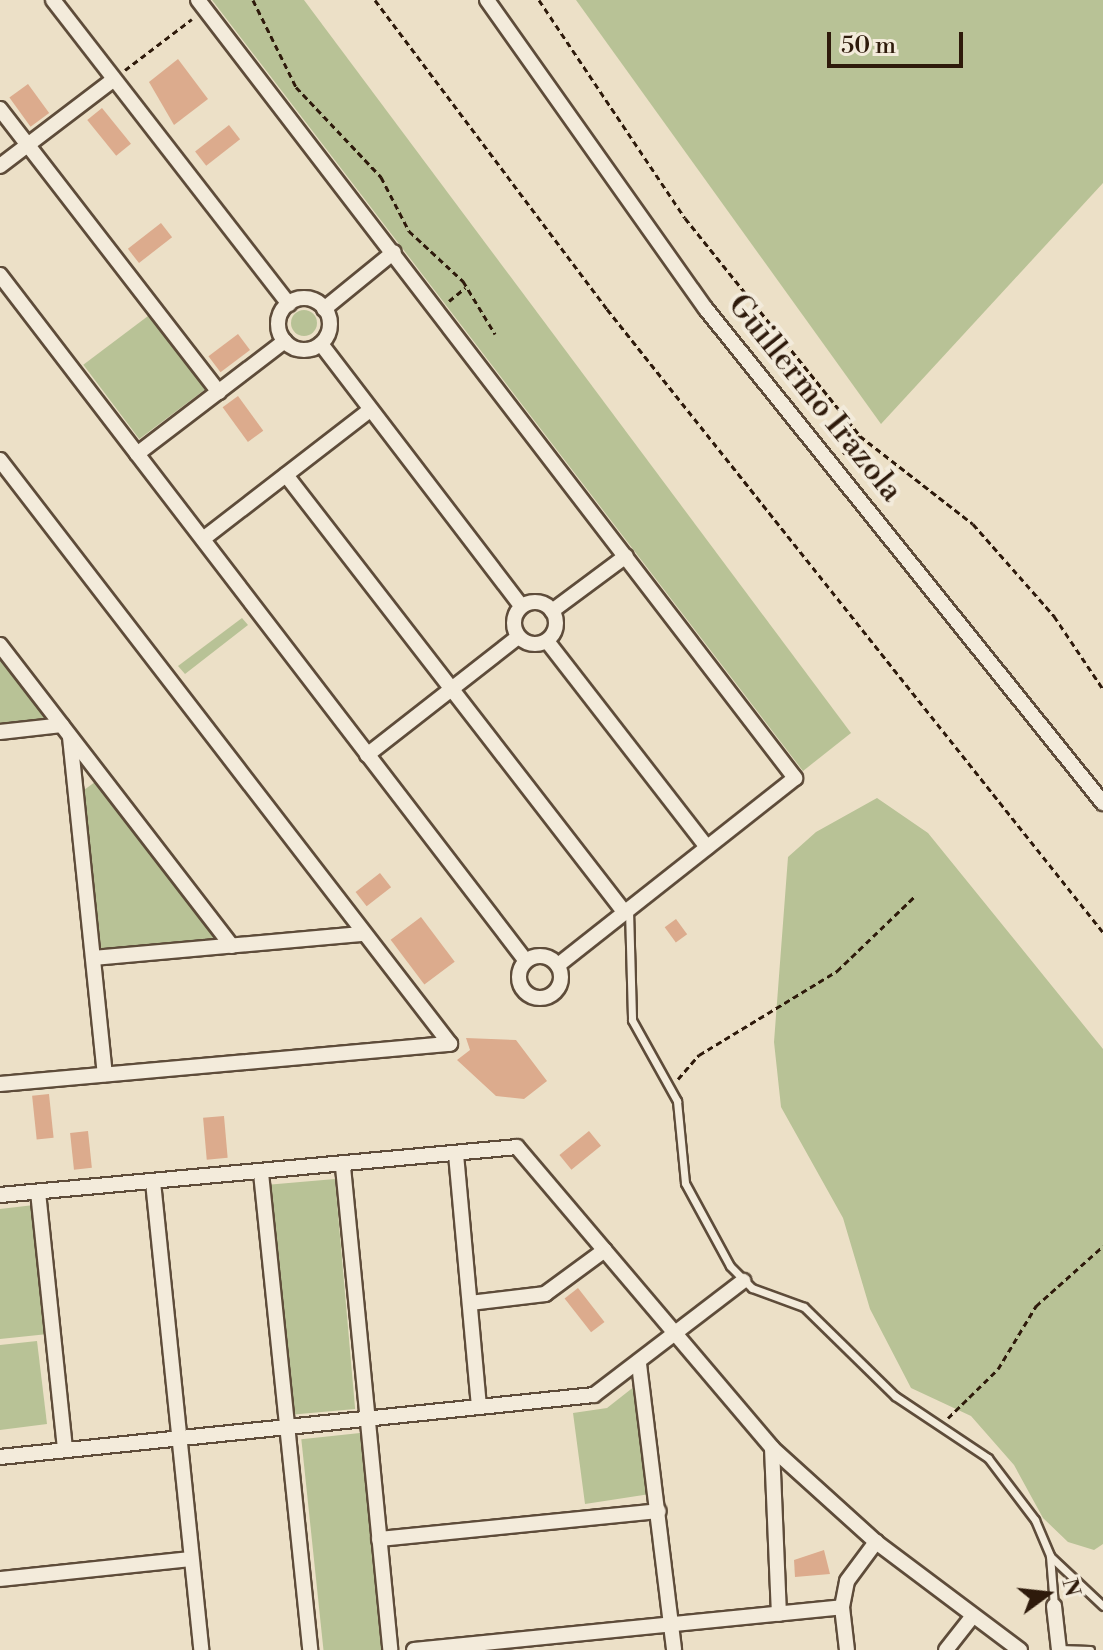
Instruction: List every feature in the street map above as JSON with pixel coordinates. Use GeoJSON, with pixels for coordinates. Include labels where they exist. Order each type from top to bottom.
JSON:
{"type":"FeatureCollection","features":[{"type":"Feature","properties":{"kind":"street"},"geometry":{"type":"LineString","coordinates":[[53,0],[289,304]]}},
{"type":"Feature","properties":{"kind":"street","name":"Guillermo Irazola"},"geometry":{"type":"LineString","coordinates":[[487,0],[706,309],[834,464],[1103,803]]}},
{"type":"Feature","properties":{"kind":"street"},"geometry":{"type":"LineString","coordinates":[[201,5],[395,246],[795,778],[558,965]]}},
{"type":"Feature","properties":{"kind":"street"},"geometry":{"type":"LineString","coordinates":[[0,166],[113,80]]}},
{"type":"Feature","properties":{"kind":"street"},"geometry":{"type":"LineString","coordinates":[[0,109],[219,392]]}},
{"type":"Feature","properties":{"kind":"street"},"geometry":{"type":"LineString","coordinates":[[324,309],[395,246]]}},
{"type":"Feature","properties":{"kind":"street"},"geometry":{"type":"LineString","coordinates":[[0,275],[526,961],[522,987],[539,998],[558,989],[558,965]]}},
{"type":"Feature","properties":{"kind":"street"},"geometry":{"type":"LineString","coordinates":[[308,299],[324,309],[330,329],[321,344],[305,350],[285,341],[279,321],[289,304],[308,299]]}},
{"type":"Feature","properties":{"kind":"street"},"geometry":{"type":"LineString","coordinates":[[137,454],[285,341]]}},
{"type":"Feature","properties":{"kind":"street"},"geometry":{"type":"LineString","coordinates":[[321,344],[521,606]]}},
{"type":"Feature","properties":{"kind":"street"},"geometry":{"type":"LineString","coordinates":[[203,539],[370,410]]}},
{"type":"Feature","properties":{"kind":"street"},"geometry":{"type":"LineString","coordinates":[[0,460],[450,1044],[0,1084]]}},
{"type":"Feature","properties":{"kind":"street"},"geometry":{"type":"LineString","coordinates":[[286,475],[627,911]]}},
{"type":"Feature","properties":{"kind":"street"},"geometry":{"type":"LineString","coordinates":[[552,611],[626,556]]}},
{"type":"Feature","properties":{"kind":"street"},"geometry":{"type":"LineString","coordinates":[[537,602],[552,611],[556,626],[547,641],[535,645],[518,637],[513,620],[521,606],[537,602]]}},
{"type":"Feature","properties":{"kind":"street"},"geometry":{"type":"LineString","coordinates":[[367,755],[518,637]]}},
{"type":"Feature","properties":{"kind":"street"},"geometry":{"type":"LineString","coordinates":[[547,641],[707,847]]}},
{"type":"Feature","properties":{"kind":"street"},"geometry":{"type":"LineString","coordinates":[[0,645],[232,946]]}},
{"type":"Feature","properties":{"kind":"street"},"geometry":{"type":"LineString","coordinates":[[66,730],[105,1074]]}},
{"type":"Feature","properties":{"kind":"street"},"geometry":{"type":"LineString","coordinates":[[0,732],[66,730]]}},
{"type":"Feature","properties":{"kind":"street"},"geometry":{"type":"LineString","coordinates":[[93,958],[364,934]]}},
{"type":"Feature","properties":{"kind":"street"},"geometry":{"type":"LineString","coordinates":[[526,961],[545,956],[558,965]]}},
{"type":"Feature","properties":{"kind":"street"},"geometry":{"type":"LineString","coordinates":[[0,1195],[343,1167],[517,1147],[527,1152],[672,1336],[772,1448],[876,1542],[972,1617],[1020,1650]]}},
{"type":"Feature","properties":{"kind":"street"},"geometry":{"type":"LineString","coordinates":[[456,1154],[479,1407]]}},
{"type":"Feature","properties":{"kind":"street"},"geometry":{"type":"LineString","coordinates":[[343,1167],[390,1650]]}},
{"type":"Feature","properties":{"kind":"street"},"geometry":{"type":"LineString","coordinates":[[261,1173],[310,1650]]}},
{"type":"Feature","properties":{"kind":"street"},"geometry":{"type":"LineString","coordinates":[[153,1182],[201,1650]]}},
{"type":"Feature","properties":{"kind":"street"},"geometry":{"type":"LineString","coordinates":[[38,1192],[65,1450]]}},
{"type":"Feature","properties":{"kind":"street"},"geometry":{"type":"LineString","coordinates":[[470,1303],[545,1294],[605,1250]]}},
{"type":"Feature","properties":{"kind":"street"},"geometry":{"type":"LineString","coordinates":[[0,1457],[594,1395],[639,1364],[743,1281]]}},
{"type":"Feature","properties":{"kind":"street"},"geometry":{"type":"LineString","coordinates":[[639,1364],[674,1650]]}},
{"type":"Feature","properties":{"kind":"street"},"geometry":{"type":"LineString","coordinates":[[772,1448],[779,1614]]}},
{"type":"Feature","properties":{"kind":"street"},"geometry":{"type":"LineString","coordinates":[[379,1539],[659,1511]]}},
{"type":"Feature","properties":{"kind":"street"},"geometry":{"type":"LineString","coordinates":[[847,1650],[842,1607],[847,1581],[876,1542]]}},
{"type":"Feature","properties":{"kind":"street"},"geometry":{"type":"LineString","coordinates":[[0,1579],[191,1559]]}},
{"type":"Feature","properties":{"kind":"street"},"geometry":{"type":"LineString","coordinates":[[1054,1606],[1059,1649]]}},
{"type":"Feature","properties":{"kind":"street"},"geometry":{"type":"LineString","coordinates":[[414,1650],[842,1607]]}},
{"type":"Feature","properties":{"kind":"street"},"geometry":{"type":"LineString","coordinates":[[946,1650],[972,1617]]}},
{"type":"Feature","properties":{"kind":"lane"},"geometry":{"type":"LineString","coordinates":[[627,911],[632,1020],[671,1088],[685,1183],[743,1281],[804,1307],[895,1396],[1004,1476],[1050,1556],[1103,1606]]}},
{"type":"Feature","properties":{"kind":"lane"},"geometry":{"type":"LineString","coordinates":[[1050,1556],[1054,1606]]}},
{"type":"Feature","properties":{"kind":"lane"},"geometry":{"type":"LineString","coordinates":[[1059,1649],[1090,1650]]}},
{"type":"Feature","properties":{"kind":"path"},"geometry":{"type":"LineString","coordinates":[[253,0],[296,87],[381,177],[407,228],[466,287],[495,334]]}},
{"type":"Feature","properties":{"kind":"path"},"geometry":{"type":"LineString","coordinates":[[375,0],[607,309],[1103,932]]}},
{"type":"Feature","properties":{"kind":"path"},"geometry":{"type":"LineString","coordinates":[[539,0],[685,218],[860,436],[973,524],[1054,616],[1103,689]]}},
{"type":"Feature","properties":{"kind":"path"},"geometry":{"type":"LineString","coordinates":[[113,80],[201,5]]}},
{"type":"Feature","properties":{"kind":"path"},"geometry":{"type":"LineString","coordinates":[[395,246],[407,228]]}},
{"type":"Feature","properties":{"kind":"path"},"geometry":{"type":"LineString","coordinates":[[446,304],[466,287]]}},
{"type":"Feature","properties":{"kind":"path"},"geometry":{"type":"LineString","coordinates":[[834,464],[860,436]]}},
{"type":"Feature","properties":{"kind":"path"},"geometry":{"type":"LineString","coordinates":[[671,1088],[699,1055],[837,971],[914,897]]}},
{"type":"Feature","properties":{"kind":"path"},"geometry":{"type":"LineString","coordinates":[[939,1426],[998,1369],[1036,1306],[1103,1246]]}},
{"type":"Feature","properties":{"kind":"green space"},"geometry":{"type":"Polygon","coordinates":[[[212,0],[304,0],[851,733],[803,771],[212,0]]]}},
{"type":"Feature","properties":{"kind":"green space"},"geometry":{"type":"Polygon","coordinates":[[[576,0],[1103,0],[1103,183],[881,424],[576,0]]]}},
{"type":"Feature","properties":{"kind":"green space"},"geometry":{"type":"Polygon","coordinates":[[[304,310],[314,313],[317,323],[314,333],[304,336],[294,333],[291,323],[294,313],[304,310]]]}},
{"type":"Feature","properties":{"kind":"green space"},"geometry":{"type":"Polygon","coordinates":[[[152,313],[208,387],[139,439],[83,365],[152,313]]]}},
{"type":"Feature","properties":{"kind":"green space"},"geometry":{"type":"Polygon","coordinates":[[[242,618],[248,625],[185,674],[178,666],[242,618]]]}},
{"type":"Feature","properties":{"kind":"green space"},"geometry":{"type":"Polygon","coordinates":[[[0,658],[47,718],[0,723],[0,658]]]}},
{"type":"Feature","properties":{"kind":"green space"},"geometry":{"type":"Polygon","coordinates":[[[95,782],[219,940],[101,949],[84,790],[95,782]]]}},
{"type":"Feature","properties":{"kind":"green space"},"geometry":{"type":"Polygon","coordinates":[[[877,798],[928,833],[1103,1049],[1103,1544],[1094,1550],[1068,1542],[1043,1518],[1014,1465],[971,1416],[911,1388],[870,1309],[843,1218],[781,1107],[774,1042],[788,857],[816,832],[877,798]]]}},
{"type":"Feature","properties":{"kind":"green space"},"geometry":{"type":"Polygon","coordinates":[[[335,1179],[355,1409],[291,1415],[271,1185],[335,1179]]]}},
{"type":"Feature","properties":{"kind":"green space"},"geometry":{"type":"Polygon","coordinates":[[[34,1205],[48,1334],[0,1339],[0,1209],[34,1205]]]}},
{"type":"Feature","properties":{"kind":"green space"},"geometry":{"type":"Polygon","coordinates":[[[37,1341],[47,1424],[0,1430],[0,1345],[37,1341]]]}},
{"type":"Feature","properties":{"kind":"green space"},"geometry":{"type":"Polygon","coordinates":[[[635,1386],[650,1494],[585,1504],[573,1413],[607,1408],[635,1386]]]}},
{"type":"Feature","properties":{"kind":"green space"},"geometry":{"type":"Polygon","coordinates":[[[360,1433],[383,1650],[323,1650],[301,1439],[360,1433]]]}},
{"type":"Feature","properties":{"kind":"building"},"geometry":{"type":"Polygon","coordinates":[[[178,59],[208,99],[174,125],[149,82],[178,59]]]}},
{"type":"Feature","properties":{"kind":"building"},"geometry":{"type":"Polygon","coordinates":[[[28,84],[49,113],[31,127],[9,98],[28,84]]]}},
{"type":"Feature","properties":{"kind":"building"},"geometry":{"type":"Polygon","coordinates":[[[102,108],[131,144],[116,156],[87,120],[102,108]]]}},
{"type":"Feature","properties":{"kind":"building"},"geometry":{"type":"Polygon","coordinates":[[[229,125],[240,139],[206,166],[195,151],[229,125]]]}},
{"type":"Feature","properties":{"kind":"building"},"geometry":{"type":"Polygon","coordinates":[[[161,223],[172,237],[139,263],[128,249],[161,223]]]}},
{"type":"Feature","properties":{"kind":"building"},"geometry":{"type":"Polygon","coordinates":[[[238,334],[250,350],[220,372],[208,356],[238,334]]]}},
{"type":"Feature","properties":{"kind":"building"},"geometry":{"type":"Polygon","coordinates":[[[238,396],[263,431],[248,442],[223,407],[238,396]]]}},
{"type":"Feature","properties":{"kind":"building"},"geometry":{"type":"Polygon","coordinates":[[[380,873],[391,887],[367,906],[356,892],[380,873]]]}},
{"type":"Feature","properties":{"kind":"building"},"geometry":{"type":"Polygon","coordinates":[[[421,917],[455,962],[424,985],[391,940],[421,917]]]}},
{"type":"Feature","properties":{"kind":"building"},"geometry":{"type":"Polygon","coordinates":[[[676,919],[687,934],[676,943],[665,927],[676,919]]]}},
{"type":"Feature","properties":{"kind":"building"},"geometry":{"type":"Polygon","coordinates":[[[466,1038],[516,1040],[547,1081],[524,1099],[496,1096],[457,1060],[470,1050],[466,1038]]]}},
{"type":"Feature","properties":{"kind":"building"},"geometry":{"type":"Polygon","coordinates":[[[49,1094],[54,1138],[37,1140],[32,1096],[49,1094]]]}},
{"type":"Feature","properties":{"kind":"building"},"geometry":{"type":"Polygon","coordinates":[[[224,1116],[228,1158],[207,1160],[203,1118],[224,1116]]]}},
{"type":"Feature","properties":{"kind":"building"},"geometry":{"type":"Polygon","coordinates":[[[88,1131],[92,1168],[74,1170],[70,1133],[88,1131]]]}},
{"type":"Feature","properties":{"kind":"building"},"geometry":{"type":"Polygon","coordinates":[[[589,1131],[601,1146],[571,1170],[559,1155],[589,1131]]]}},
{"type":"Feature","properties":{"kind":"building"},"geometry":{"type":"Polygon","coordinates":[[[578,1288],[604,1322],[591,1332],[565,1298],[578,1288]]]}},
{"type":"Feature","properties":{"kind":"building"},"geometry":{"type":"Polygon","coordinates":[[[824,1550],[830,1574],[795,1577],[794,1560],[824,1550]]]}}]}
